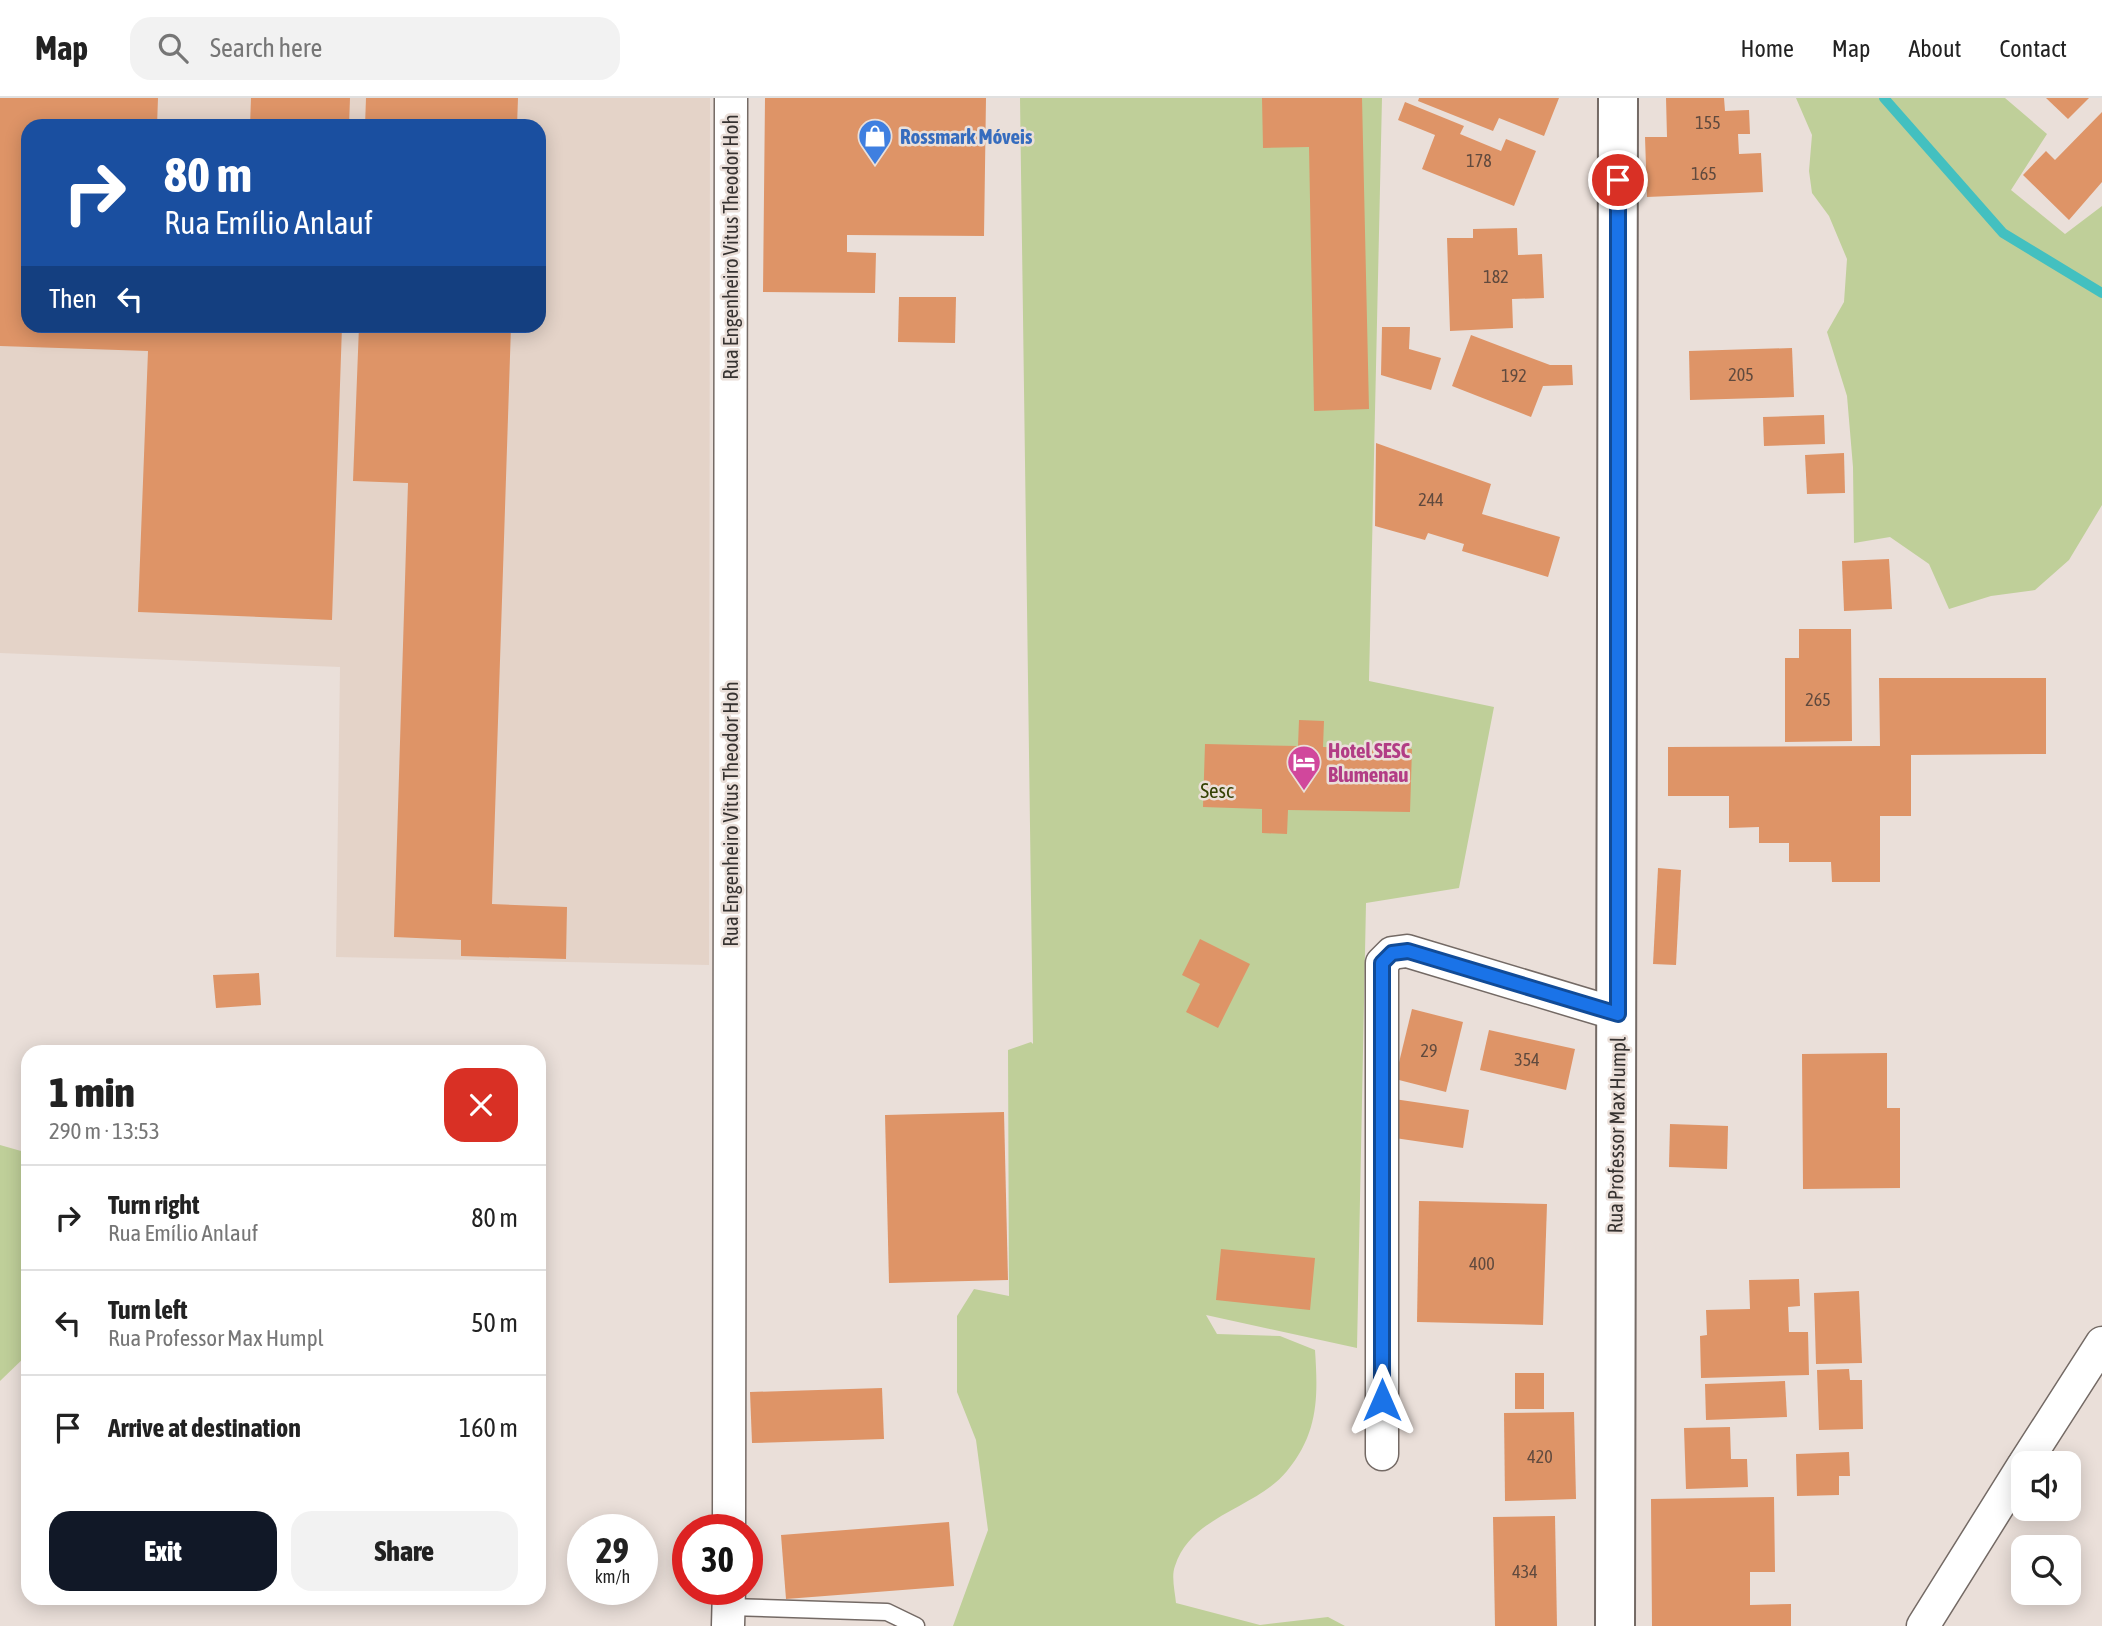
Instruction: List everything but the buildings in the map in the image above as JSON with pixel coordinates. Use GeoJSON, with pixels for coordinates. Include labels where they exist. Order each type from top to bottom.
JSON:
{"type":"FeatureCollection","features":[{"type":"Feature","properties":{"kind":"street","name":"Rua Engenheiro Vitus Theodor Hoh"},"geometry":{"type":"LineString","coordinates":[[729,1514],[730,98]]}},
{"type":"Feature","properties":{"kind":"street","name":"Rua Professor Max Humpl"},"geometry":{"type":"LineString","coordinates":[[1615,1626],[1618,98]]}},
{"type":"Feature","properties":{"kind":"street"},"geometry":{"type":"LineString","coordinates":[[1382,1454],[1382,963],[1392,953],[1408,951],[1618,1014]]}},
{"type":"Feature","properties":{"kind":"street"},"geometry":{"type":"LineString","coordinates":[[2032,1451],[2102,1343]]}},
{"type":"Feature","properties":{"kind":"street"},"geometry":{"type":"LineString","coordinates":[[1923,1626],[2011,1485]]}},
{"type":"Feature","properties":{"kind":"lane"},"geometry":{"type":"LineString","coordinates":[[728,1607],[887,1612],[916,1626]]}},
{"type":"Feature","properties":{"kind":"shaded area"},"geometry":{"type":"Polygon","coordinates":[[[0,98],[710,98],[709,965],[336,957],[340,667],[0,653],[0,98]]]}},
{"type":"Feature","properties":{"kind":"green space","name":"Sesc"},"geometry":{"type":"Polygon","coordinates":[[[1020,98],[1382,98],[1369,681],[1494,707],[1459,888],[1366,903],[1357,1348],[1206,1315],[1217,1334],[1280,1336],[1315,1350],[1316,1398],[1311,1428],[1298,1456],[1287,1471],[1274,1484],[1195,1535],[1183,1549],[1173,1574],[1176,1603],[1260,1625],[1328,1617],[1345,1626],[953,1626],[988,1530],[976,1440],[957,1392],[957,1316],[974,1289],[1009,1296],[1008,1050],[1031,1042],[1033,1044],[1020,98]]]}},
{"type":"Feature","properties":{"kind":"green space"},"geometry":{"type":"Polygon","coordinates":[[[1796,98],[2005,98],[2047,134],[2011,190],[2065,234],[2102,206],[2102,505],[2069,560],[2035,590],[1991,596],[1949,609],[1929,564],[1890,537],[1854,543],[1853,467],[1847,396],[1827,332],[1844,302],[1847,259],[1829,216],[1812,193],[1809,171],[1812,135],[1796,98]]]}},
{"type":"Feature","properties":{"kind":"green space"},"geometry":{"type":"Polygon","coordinates":[[[0,1145],[21,1151],[21,1361],[0,1381],[0,1145]]]}},
{"type":"Feature","properties":{"kind":"waterway"},"geometry":{"type":"LineString","coordinates":[[1884,98],[2003,233],[2102,293]]}},
{"type":"Feature","properties":{"kind":"place","name":"Rossmark Móveis"},"geometry":{"type":"Point","coordinates":[875,166]}},
{"type":"Feature","properties":{"kind":"place","name":"Hotel SESC Blumenau"},"geometry":{"type":"Point","coordinates":[1304,792]}},
{"type":"Feature","properties":{"kind":"route"},"geometry":{"type":"LineString","coordinates":[[1382,1400],[1382,963],[1392,953],[1408,951],[1618,1014],[1618,180]]}}]}
